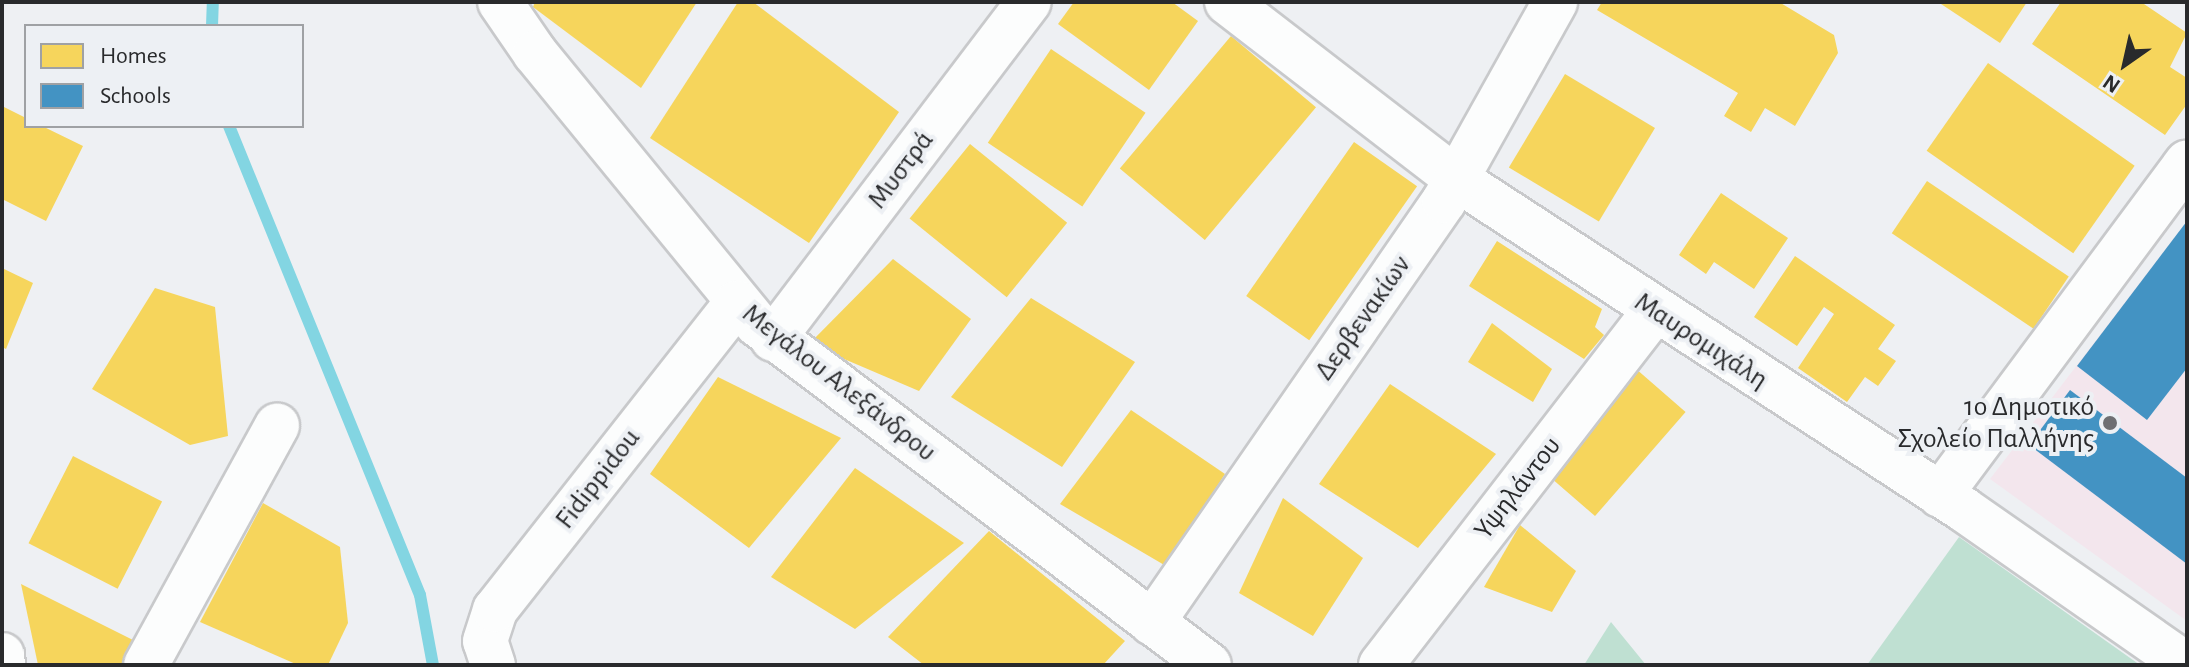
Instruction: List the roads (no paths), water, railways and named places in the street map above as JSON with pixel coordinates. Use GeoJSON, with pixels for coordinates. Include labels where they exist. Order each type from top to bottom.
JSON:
{"type":"FeatureCollection","features":[{"type":"Feature","properties":{"kind":"street","name":"Μεγάλου Αλεξάνδρου"},"geometry":{"type":"LineString","coordinates":[[500,2],[737,303],[773,339],[1209,665]]}},
{"type":"Feature","properties":{"kind":"street","name":"Μυστρά"},"geometry":{"type":"LineString","coordinates":[[773,339],[1029,2]]}},
{"type":"Feature","properties":{"kind":"street","name":"Μαυρομιχάλη"},"geometry":{"type":"LineString","coordinates":[[1227,2],[1458,180],[1940,495],[2187,665]]}},
{"type":"Feature","properties":{"kind":"street","name":"Δερβενακίων"},"geometry":{"type":"LineString","coordinates":[[1152,623],[1458,180],[1555,2]]}},
{"type":"Feature","properties":{"kind":"street"},"geometry":{"type":"LineString","coordinates":[[1940,495],[2187,163]]}},
{"type":"Feature","properties":{"kind":"street","name":"Fidippidou"},"geometry":{"type":"LineString","coordinates":[[493,665],[485,641],[495,610],[737,303]]}},
{"type":"Feature","properties":{"kind":"street","name":"Υψηλάντου"},"geometry":{"type":"LineString","coordinates":[[1381,665],[1655,311]]}},
{"type":"Feature","properties":{"kind":"street"},"geometry":{"type":"LineString","coordinates":[[146,665],[277,426]]}},
{"type":"Feature","properties":{"kind":"street"},"geometry":{"type":"LineString","coordinates":[[2,655],[3,665]]}},
{"type":"Feature","properties":{"kind":"waterway"},"geometry":{"type":"LineString","coordinates":[[212,24],[213,2]]}},
{"type":"Feature","properties":{"kind":"waterway"},"geometry":{"type":"LineString","coordinates":[[230,128],[420,595],[433,665]]}},
{"type":"Feature","properties":{"kind":"place","name":"1ο Δημοτικό Σχολείο Παλλήνης"},"geometry":{"type":"Point","coordinates":[2110,423]}}]}
